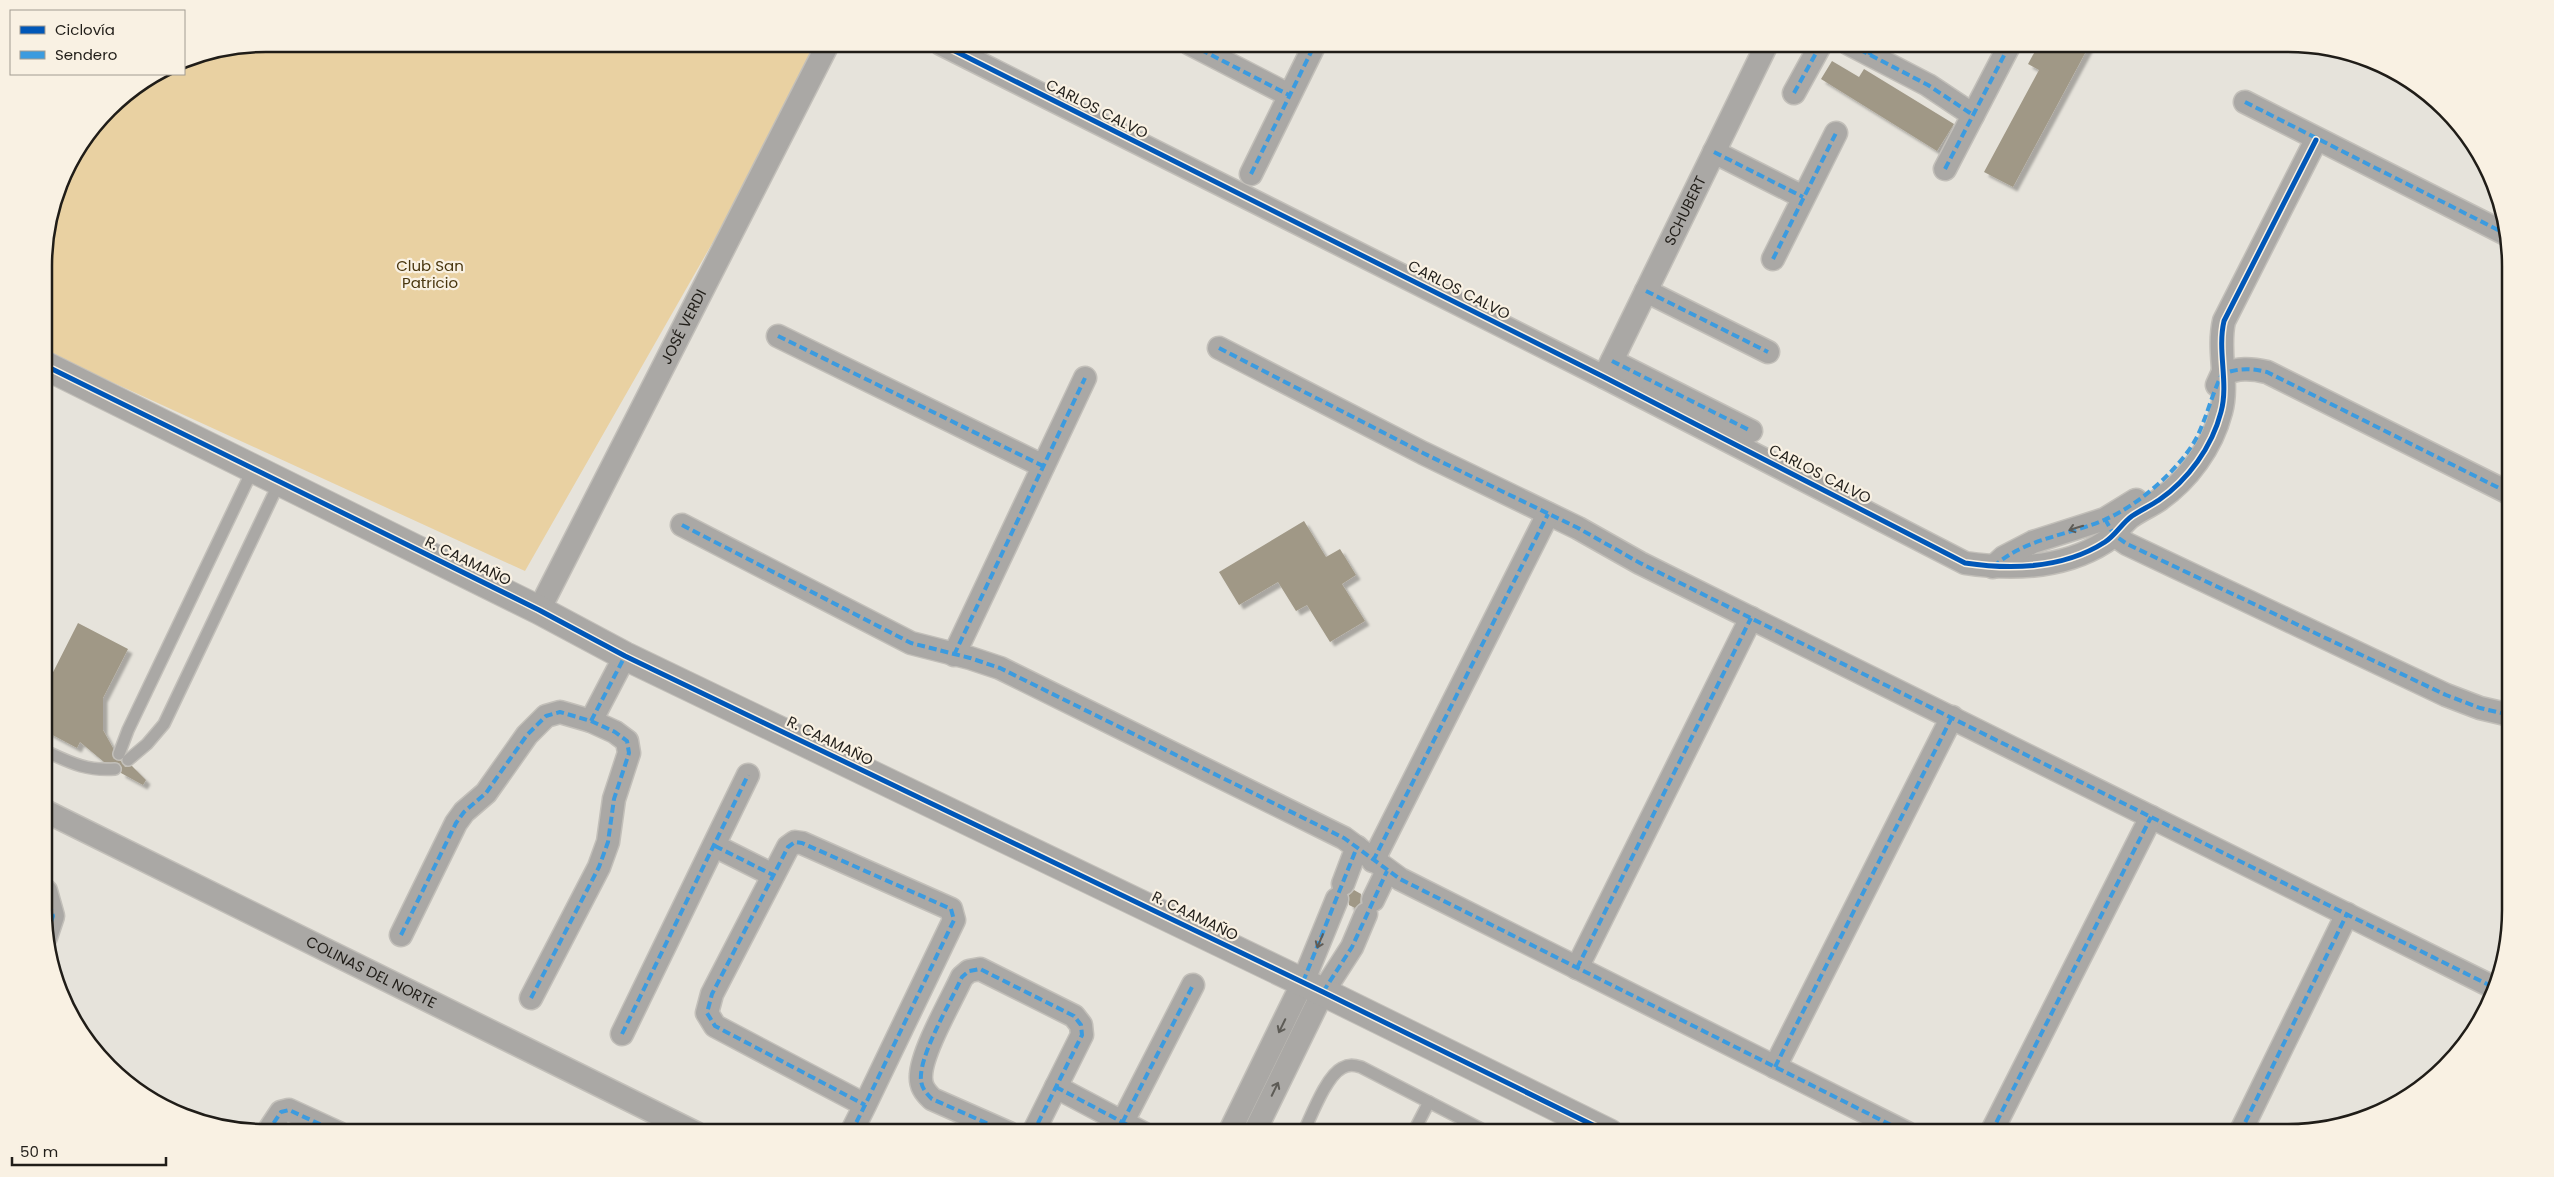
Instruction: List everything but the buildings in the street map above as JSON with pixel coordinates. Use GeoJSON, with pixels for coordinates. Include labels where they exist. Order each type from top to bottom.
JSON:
{"type":"FeatureCollection","features":[{"type":"Feature","properties":{"kind":"street","name":"JOSÉ VERDI"},"geometry":{"type":"LineString","coordinates":[[539,610],[824,52]]}},
{"type":"Feature","properties":{"kind":"street","name":"CARLOS CALVO"},"geometry":{"type":"LineString","coordinates":[[956,52],[1608,369],[1965,563],[1993,567],[2041,566],[2080,554],[2104,543],[2110,527],[2130,517],[2174,489],[2198,461],[2209,444],[2222,411],[2220,336],[2224,321],[2316,140]]}},
{"type":"Feature","properties":{"kind":"street"},"geometry":{"type":"LineString","coordinates":[[1206,52],[1289,95]]}},
{"type":"Feature","properties":{"kind":"street"},"geometry":{"type":"LineString","coordinates":[[1251,174],[1311,52]]}},
{"type":"Feature","properties":{"kind":"street","name":"SCHUBERT"},"geometry":{"type":"LineString","coordinates":[[1608,369],[1763,52]]}},
{"type":"Feature","properties":{"kind":"street"},"geometry":{"type":"LineString","coordinates":[[1794,93],[1813,52]]}},
{"type":"Feature","properties":{"kind":"street"},"geometry":{"type":"LineString","coordinates":[[1877,52],[1973,115]]}},
{"type":"Feature","properties":{"kind":"street"},"geometry":{"type":"LineString","coordinates":[[1945,170],[2006,52]]}},
{"type":"Feature","properties":{"kind":"street"},"geometry":{"type":"LineString","coordinates":[[2245,102],[2316,140],[2498,230]]}},
{"type":"Feature","properties":{"kind":"street"},"geometry":{"type":"LineString","coordinates":[[1773,259],[1836,133]]}},
{"type":"Feature","properties":{"kind":"street"},"geometry":{"type":"LineString","coordinates":[[1714,152],[1804,198]]}},
{"type":"Feature","properties":{"kind":"street"},"geometry":{"type":"LineString","coordinates":[[1646,291],[1768,352]]}},
{"type":"Feature","properties":{"kind":"street"},"geometry":{"type":"LineString","coordinates":[[778,336],[1043,466]]}},
{"type":"Feature","properties":{"kind":"street"},"geometry":{"type":"LineString","coordinates":[[1219,348],[1548,514],[1640,563],[2488,984]]}},
{"type":"Feature","properties":{"kind":"street"},"geometry":{"type":"LineString","coordinates":[[2222,374],[2238,368],[2251,368],[2267,372],[2502,490]]}},
{"type":"Feature","properties":{"kind":"street","name":"R. CAAMAÑO"},"geometry":{"type":"LineString","coordinates":[[52,369],[539,610],[624,656],[1313,987],[1591,1124]]}},
{"type":"Feature","properties":{"kind":"street"},"geometry":{"type":"LineString","coordinates":[[1608,369],[1750,431]]}},
{"type":"Feature","properties":{"kind":"street"},"geometry":{"type":"LineString","coordinates":[[954,654],[1085,378]]}},
{"type":"Feature","properties":{"kind":"street"},"geometry":{"type":"LineString","coordinates":[[1258,1124],[1313,987],[1340,892],[1372,860],[1548,514]]}},
{"type":"Feature","properties":{"kind":"street"},"geometry":{"type":"LineString","coordinates":[[682,524],[911,643],[1000,668],[1344,838],[1372,860],[1577,968],[1889,1124]]}},
{"type":"Feature","properties":{"kind":"street"},"geometry":{"type":"LineString","coordinates":[[2110,527],[2127,544],[2411,679],[2480,708],[2502,713]]}},
{"type":"Feature","properties":{"kind":"street"},"geometry":{"type":"LineString","coordinates":[[1577,968],[1751,618]]}},
{"type":"Feature","properties":{"kind":"street"},"geometry":{"type":"LineString","coordinates":[[590,721],[624,656]]}},
{"type":"Feature","properties":{"kind":"street"},"geometry":{"type":"LineString","coordinates":[[401,935],[456,823],[464,812],[486,793],[527,735],[546,716],[560,712],[590,721],[615,732],[627,741],[629,753],[614,799],[608,842],[599,867],[531,998]]}},
{"type":"Feature","properties":{"kind":"street"},"geometry":{"type":"LineString","coordinates":[[1775,1067],[1952,718]]}},
{"type":"Feature","properties":{"kind":"street"},"geometry":{"type":"LineString","coordinates":[[622,1034],[748,775]]}},
{"type":"Feature","properties":{"kind":"street","name":"COLINAS DEL NORTE"},"geometry":{"type":"LineString","coordinates":[[52,814],[678,1124]]}},
{"type":"Feature","properties":{"kind":"street"},"geometry":{"type":"LineString","coordinates":[[1996,1124],[2151,817]]}},
{"type":"Feature","properties":{"kind":"street"},"geometry":{"type":"LineString","coordinates":[[856,1124],[866,1105],[954,920],[951,909],[802,843],[795,842],[788,847],[773,875],[712,994],[707,1013],[715,1026],[866,1105]]}},
{"type":"Feature","properties":{"kind":"street"},"geometry":{"type":"LineString","coordinates":[[715,846],[773,875]]}},
{"type":"Feature","properties":{"kind":"street"},"geometry":{"type":"LineString","coordinates":[[1234,1124],[1313,987],[1352,947],[1370,907],[1372,860]]}},
{"type":"Feature","properties":{"kind":"street"},"geometry":{"type":"LineString","coordinates":[[2244,1124],[2347,914]]}},
{"type":"Feature","properties":{"kind":"street"},"geometry":{"type":"LineString","coordinates":[[989,1124],[932,1099],[923,1090],[921,1074],[929,1049],[962,977],[969,971],[980,969],[1074,1016],[1081,1025],[1082,1035],[1038,1124]]}},
{"type":"Feature","properties":{"kind":"street"},"geometry":{"type":"LineString","coordinates":[[1121,1124],[1193,985]]}},
{"type":"Feature","properties":{"kind":"street"},"geometry":{"type":"LineString","coordinates":[[1056,1087],[1113,1124]]}},
{"type":"Feature","properties":{"kind":"street"},"geometry":{"type":"LineString","coordinates":[[273,1124],[281,1112],[290,1110],[320,1124]]}},
{"type":"Feature","properties":{"kind":"lane"},"geometry":{"type":"LineString","coordinates":[[253,469],[128,730],[123,757],[147,744],[164,724],[279,482]]}},
{"type":"Feature","properties":{"kind":"lane"},"geometry":{"type":"LineString","coordinates":[[52,753],[82,768],[107,768]]}},
{"type":"Feature","properties":{"kind":"lane"},"geometry":{"type":"LineString","coordinates":[[1308,1124],[1333,1076],[1341,1068],[1351,1065],[1361,1067],[1472,1124]]}},
{"type":"Feature","properties":{"kind":"lane"},"geometry":{"type":"LineString","coordinates":[[1418,1124],[1430,1102]]}},
{"type":"Feature","properties":{"kind":"green space","name":"Club San Patricio"},"geometry":{"type":"Polygon","coordinates":[[[267,52],[821,52],[525,571],[52,355],[52,267],[54,239],[60,211],[69,185],[81,160],[97,136],[115,115],[136,97],[172,75],[185,75],[185,69],[211,60],[239,54],[267,52]]]}},
{"type":"Feature","properties":{"kind":"marked path"},"geometry":{"type":"LineString","coordinates":[[1206,52],[1289,95]]}},
{"type":"Feature","properties":{"kind":"marked path"},"geometry":{"type":"LineString","coordinates":[[1251,174],[1311,52]]}},
{"type":"Feature","properties":{"kind":"marked path"},"geometry":{"type":"LineString","coordinates":[[1794,93],[1817,52]]}},
{"type":"Feature","properties":{"kind":"marked path"},"geometry":{"type":"LineString","coordinates":[[1864,52],[1928,85],[1973,115]]}},
{"type":"Feature","properties":{"kind":"marked path"},"geometry":{"type":"LineString","coordinates":[[1945,169],[2006,52]]}},
{"type":"Feature","properties":{"kind":"marked path"},"geometry":{"type":"LineString","coordinates":[[2245,102],[2498,230]]}},
{"type":"Feature","properties":{"kind":"marked path"},"geometry":{"type":"LineString","coordinates":[[1773,259],[1836,133]]}},
{"type":"Feature","properties":{"kind":"marked path"},"geometry":{"type":"LineString","coordinates":[[1714,152],[1803,197]]}},
{"type":"Feature","properties":{"kind":"marked path"},"geometry":{"type":"LineString","coordinates":[[1646,291],[1768,352]]}},
{"type":"Feature","properties":{"kind":"marked path"},"geometry":{"type":"LineString","coordinates":[[778,336],[1043,466]]}},
{"type":"Feature","properties":{"kind":"marked path"},"geometry":{"type":"LineString","coordinates":[[1219,348],[1423,453],[1578,528],[1640,563],[2488,984]]}},
{"type":"Feature","properties":{"kind":"marked path"},"geometry":{"type":"LineString","coordinates":[[1612,361],[1751,431]]}},
{"type":"Feature","properties":{"kind":"marked path"},"geometry":{"type":"LineString","coordinates":[[1993,567],[2005,557],[2032,544],[2117,514],[2144,496],[2169,474],[2190,449],[2201,429],[2222,374],[2239,370],[2250,369],[2267,372],[2502,490]]}},
{"type":"Feature","properties":{"kind":"marked path"},"geometry":{"type":"LineString","coordinates":[[954,655],[1085,378]]}},
{"type":"Feature","properties":{"kind":"marked path"},"geometry":{"type":"LineString","coordinates":[[1373,861],[1548,514]]}},
{"type":"Feature","properties":{"kind":"marked path"},"geometry":{"type":"LineString","coordinates":[[2105,519],[2114,535],[2127,544],[2446,695],[2480,708],[2502,713]]}},
{"type":"Feature","properties":{"kind":"marked path"},"geometry":{"type":"LineString","coordinates":[[682,525],[911,643],[970,658],[1000,668],[1344,838],[1400,879],[1889,1124]]}},
{"type":"Feature","properties":{"kind":"marked path"},"geometry":{"type":"LineString","coordinates":[[1577,968],[1751,618]]}},
{"type":"Feature","properties":{"kind":"marked path"},"geometry":{"type":"LineString","coordinates":[[591,721],[625,656]]}},
{"type":"Feature","properties":{"kind":"marked path"},"geometry":{"type":"LineString","coordinates":[[401,935],[456,823],[464,812],[486,793],[527,735],[546,716],[560,712],[591,721],[615,732],[627,741],[629,753],[614,799],[608,842],[599,867],[531,998]]}},
{"type":"Feature","properties":{"kind":"marked path"},"geometry":{"type":"LineString","coordinates":[[1775,1067],[1952,717]]}},
{"type":"Feature","properties":{"kind":"marked path"},"geometry":{"type":"LineString","coordinates":[[622,1034],[748,775]]}},
{"type":"Feature","properties":{"kind":"marked path"},"geometry":{"type":"LineString","coordinates":[[1996,1124],[2151,817]]}},
{"type":"Feature","properties":{"kind":"marked path"},"geometry":{"type":"LineString","coordinates":[[795,842],[802,843],[951,909],[954,920],[865,1105],[715,1026],[707,1013],[712,994],[788,847],[795,842]]}},
{"type":"Feature","properties":{"kind":"marked path"},"geometry":{"type":"LineString","coordinates":[[715,846],[773,875]]}},
{"type":"Feature","properties":{"kind":"marked path"},"geometry":{"type":"LineString","coordinates":[[1303,982],[1357,847]]}},
{"type":"Feature","properties":{"kind":"marked path"},"geometry":{"type":"LineString","coordinates":[[1323,992],[1352,947],[1387,871]]}},
{"type":"Feature","properties":{"kind":"marked path"},"geometry":{"type":"LineString","coordinates":[[52,913],[53,917]]}},
{"type":"Feature","properties":{"kind":"marked path"},"geometry":{"type":"LineString","coordinates":[[2244,1124],[2347,914]]}},
{"type":"Feature","properties":{"kind":"marked path"},"geometry":{"type":"LineString","coordinates":[[989,1124],[932,1099],[925,1091],[921,1082],[926,1053],[962,977],[969,971],[980,969],[1074,1016],[1081,1025],[1082,1035],[1038,1124]]}},
{"type":"Feature","properties":{"kind":"marked path"},"geometry":{"type":"LineString","coordinates":[[1122,1124],[1193,985]]}},
{"type":"Feature","properties":{"kind":"marked path"},"geometry":{"type":"LineString","coordinates":[[1056,1087],[1126,1124]]}},
{"type":"Feature","properties":{"kind":"marked path"},"geometry":{"type":"LineString","coordinates":[[856,1124],[865,1105]]}},
{"type":"Feature","properties":{"kind":"marked path"},"geometry":{"type":"LineString","coordinates":[[273,1124],[281,1112],[289,1110],[319,1124]]}},
{"type":"Feature","properties":{"kind":"cycle path"},"geometry":{"type":"LineString","coordinates":[[957,52],[1604,377],[1965,563],[1983,565],[2019,567],[2037,565],[2072,558],[2089,551],[2109,539],[2132,516],[2170,492],[2198,462],[2212,438],[2221,412],[2224,390],[2222,344],[2224,321],[2316,140]]}},
{"type":"Feature","properties":{"kind":"cycle path"},"geometry":{"type":"LineString","coordinates":[[52,369],[539,610],[625,656],[1323,992],[1591,1124]]}}]}
